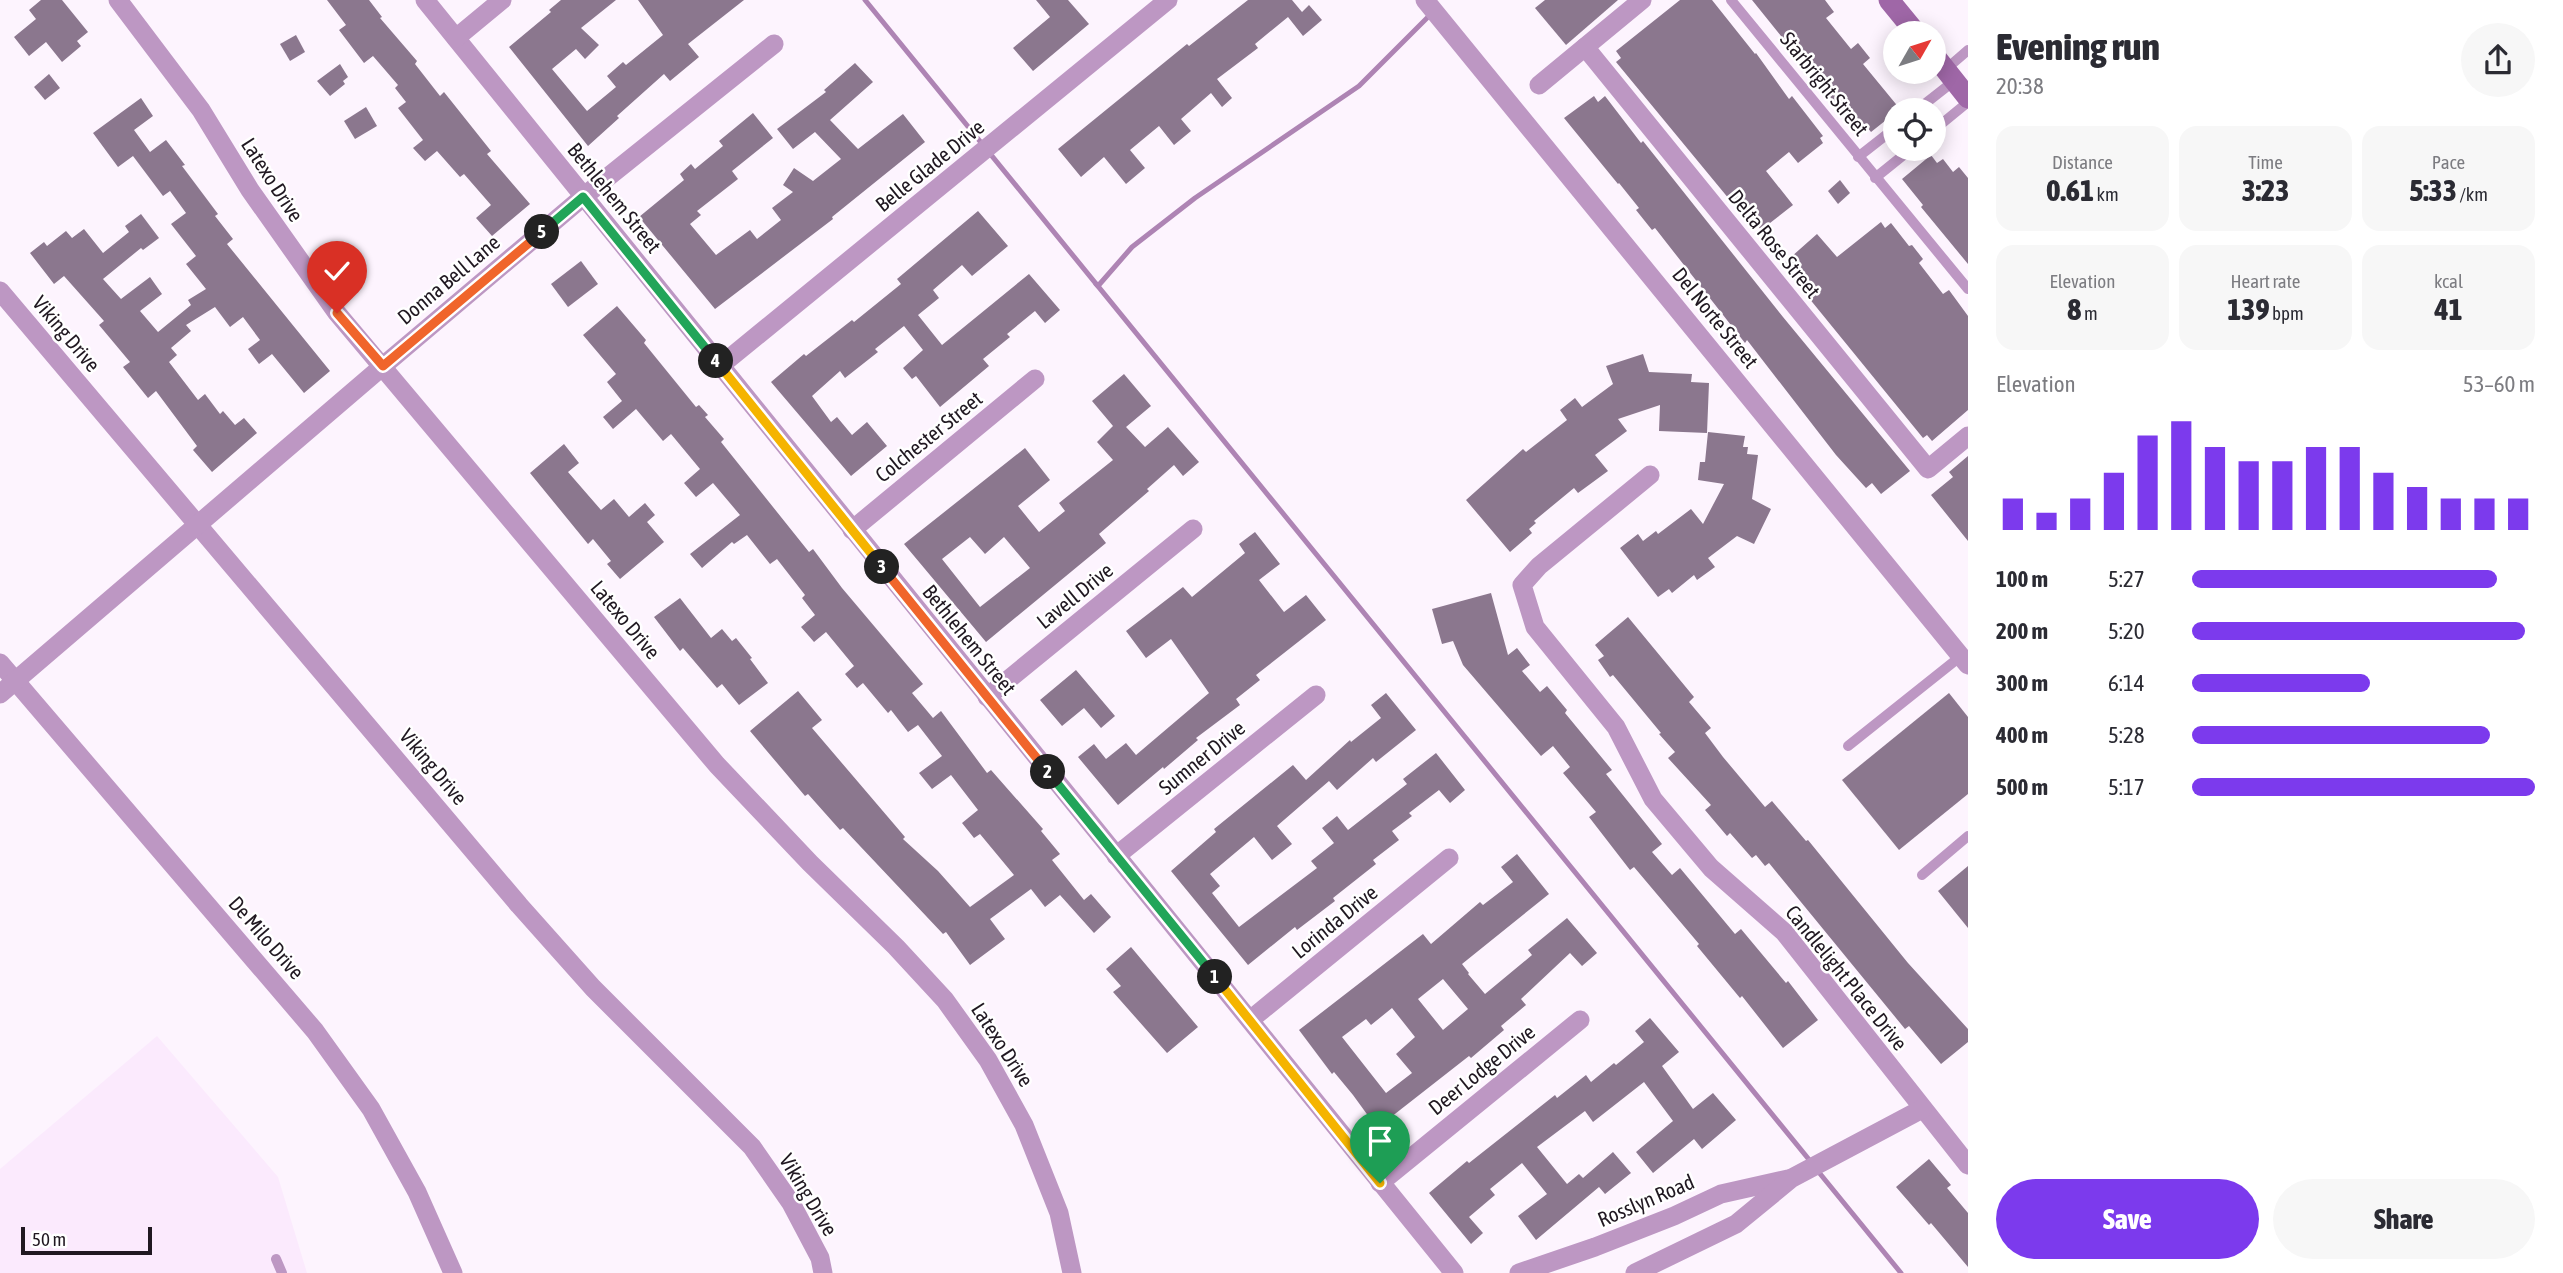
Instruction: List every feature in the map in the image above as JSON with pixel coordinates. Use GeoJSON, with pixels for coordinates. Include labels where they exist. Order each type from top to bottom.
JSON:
{"type":"FeatureCollection","features":[{"type":"Feature","properties":{"kind":"main road"},"geometry":{"type":"LineString","coordinates":[[1889,0],[1906,21]]}},
{"type":"Feature","properties":{"kind":"main road"},"geometry":{"type":"LineString","coordinates":[[1946,72],[1968,100]]}},
{"type":"Feature","properties":{"kind":"street","name":"Latexo Drive"},"geometry":{"type":"LineString","coordinates":[[118,0],[201,110],[250,190],[337,313],[717,765],[945,1000],[988,1060],[1024,1125],[1059,1213],[1072,1273]]}},
{"type":"Feature","properties":{"kind":"street","name":"Bethlehem Street"},"geometry":{"type":"LineString","coordinates":[[425,0],[1454,1273]]}},
{"type":"Feature","properties":{"kind":"street"},"geometry":{"type":"LineString","coordinates":[[456,38],[502,0]]}},
{"type":"Feature","properties":{"kind":"street","name":"Del Norte Street"},"geometry":{"type":"LineString","coordinates":[[1425,0],[1964,660]]}},
{"type":"Feature","properties":{"kind":"street"},"geometry":{"type":"LineString","coordinates":[[1539,85],[1642,0]]}},
{"type":"Feature","properties":{"kind":"street","name":"Belle Glade Drive"},"geometry":{"type":"LineString","coordinates":[[720,366],[969,164],[1156,4]]}},
{"type":"Feature","properties":{"kind":"street","name":"Donna Bell Lane"},"geometry":{"type":"LineString","coordinates":[[0,694],[583,197],[774,44]]}},
{"type":"Feature","properties":{"kind":"street","name":"Delta Rose Street"},"geometry":{"type":"LineString","coordinates":[[1585,47],[1928,469],[1968,436]]}},
{"type":"Feature","properties":{"kind":"street","name":"Viking Drive"},"geometry":{"type":"LineString","coordinates":[[0,291],[519,905],[593,988],[752,1147],[791,1203],[820,1258],[823,1273]]}},
{"type":"Feature","properties":{"kind":"street","name":"Colchester Street"},"geometry":{"type":"LineString","coordinates":[[852,530],[1035,379]]}},
{"type":"Feature","properties":{"kind":"street","name":"Candlelight Place Drive"},"geometry":{"type":"LineString","coordinates":[[1650,475],[1539,566],[1522,585],[1535,627],[1616,727],[1653,799],[1711,868],[1784,932],[1968,1165]]}},
{"type":"Feature","properties":{"kind":"street","name":"Lavell Drive"},"geometry":{"type":"LineString","coordinates":[[986,697],[1193,529]]}},
{"type":"Feature","properties":{"kind":"street","name":"De Milo Drive"},"geometry":{"type":"LineString","coordinates":[[0,663],[315,1031],[371,1109],[417,1192],[453,1273]]}},
{"type":"Feature","properties":{"kind":"street","name":"Sumner Drive"},"geometry":{"type":"LineString","coordinates":[[1116,856],[1317,695]]}},
{"type":"Feature","properties":{"kind":"street","name":"Lorinda Drive"},"geometry":{"type":"LineString","coordinates":[[1250,1020],[1449,858]]}},
{"type":"Feature","properties":{"kind":"street","name":"Deer Lodge Drive"},"geometry":{"type":"LineString","coordinates":[[1380,1183],[1580,1020]]}},
{"type":"Feature","properties":{"kind":"street","name":"Rosslyn Road"},"geometry":{"type":"LineString","coordinates":[[1635,1273],[1736,1224],[1792,1178],[1922,1110]]}},
{"type":"Feature","properties":{"kind":"street","name":"Rosslyn Road"},"geometry":{"type":"LineString","coordinates":[[1519,1273],[1595,1247],[1721,1194],[1792,1178]]}},
{"type":"Feature","properties":{"kind":"lane","name":"Starbright Street"},"geometry":{"type":"LineString","coordinates":[[1731,0],[1968,289]]}},
{"type":"Feature","properties":{"kind":"lane"},"geometry":{"type":"LineString","coordinates":[[1946,67],[1968,50]]}},
{"type":"Feature","properties":{"kind":"lane"},"geometry":{"type":"LineString","coordinates":[[1946,119],[1968,100]]}},
{"type":"Feature","properties":{"kind":"lane"},"geometry":{"type":"LineString","coordinates":[[1858,157],[1883,137]]}},
{"type":"Feature","properties":{"kind":"lane"},"geometry":{"type":"LineString","coordinates":[[1875,177],[1896,161]]}},
{"type":"Feature","properties":{"kind":"lane"},"geometry":{"type":"LineString","coordinates":[[1848,746],[1964,660]]}},
{"type":"Feature","properties":{"kind":"lane"},"geometry":{"type":"LineString","coordinates":[[1922,875],[1968,836]]}},
{"type":"Feature","properties":{"kind":"lane"},"geometry":{"type":"LineString","coordinates":[[276,1259],[282,1273]]}},
{"type":"Feature","properties":{"kind":"shaded area"},"geometry":{"type":"Polygon","coordinates":[[[157,1036],[278,1177],[307,1273],[0,1273],[0,1169],[157,1036]]]}},
{"type":"Feature","properties":{"kind":"building"},"geometry":{"type":"Polygon","coordinates":[[[41,0],[62,0],[88,32],[77,41],[81,46],[62,62],[46,42],[29,56],[14,37],[36,19],[29,10],[41,0]]]}},
{"type":"Feature","properties":{"kind":"building"},"geometry":{"type":"Polygon","coordinates":[[[327,0],[369,0],[382,17],[380,18],[417,61],[415,64],[440,96],[444,92],[491,151],[487,154],[530,204],[492,236],[476,218],[491,205],[464,174],[460,177],[437,151],[425,161],[413,148],[423,140],[398,108],[406,102],[395,88],[398,85],[373,56],[364,63],[339,30],[346,25],[327,0]]]}},
{"type":"Feature","properties":{"kind":"building"},"geometry":{"type":"Polygon","coordinates":[[[561,0],[616,0],[581,28],[599,45],[585,59],[576,49],[552,69],[587,111],[616,87],[607,76],[623,62],[626,65],[663,35],[638,0],[744,0],[688,44],[699,57],[670,81],[664,74],[588,146],[509,47],[551,12],[549,10],[561,0]]]}},
{"type":"Feature","properties":{"kind":"building"},"geometry":{"type":"Polygon","coordinates":[[[1036,0],[1068,0],[1089,24],[1033,71],[1013,48],[1050,17],[1036,0]]]}},
{"type":"Feature","properties":{"kind":"building"},"geometry":{"type":"Polygon","coordinates":[[[1248,0],[1292,0],[1302,12],[1309,5],[1322,20],[1303,36],[1288,17],[1255,44],[1258,48],[1217,79],[1232,98],[1222,107],[1211,93],[1181,119],[1191,131],[1174,145],[1159,126],[1130,150],[1145,168],[1126,184],[1104,157],[1081,177],[1058,149],[1187,44],[1189,46],[1248,0]]]}},
{"type":"Feature","properties":{"kind":"building"},"geometry":{"type":"Polygon","coordinates":[[[1545,0],[1618,0],[1566,45],[1535,8],[1545,0]]]}},
{"type":"Feature","properties":{"kind":"building"},"geometry":{"type":"Polygon","coordinates":[[[1680,0],[1712,0],[1756,53],[1789,99],[1792,96],[1823,136],[1820,138],[1823,143],[1798,163],[1789,152],[1766,171],[1793,205],[1761,230],[1757,225],[1753,228],[1616,62],[1621,58],[1616,51],[1680,0]]]}},
{"type":"Feature","properties":{"kind":"building"},"geometry":{"type":"Polygon","coordinates":[[[1752,0],[1825,0],[1834,12],[1826,18],[1851,49],[1858,43],[1870,58],[1863,64],[1891,98],[1883,98],[1883,122],[1871,132],[1867,127],[1859,133],[1752,0]]]}},
{"type":"Feature","properties":{"kind":"building"},"geometry":{"type":"Polygon","coordinates":[[[296,35],[305,52],[290,61],[280,44],[296,35]]]}},
{"type":"Feature","properties":{"kind":"building"},"geometry":{"type":"Polygon","coordinates":[[[855,63],[873,82],[830,120],[858,149],[903,114],[925,142],[832,217],[833,219],[715,309],[639,217],[684,180],[680,174],[691,164],[695,169],[723,146],[719,141],[753,113],[773,138],[732,171],[738,179],[697,211],[701,215],[690,224],[716,255],[750,230],[757,239],[781,220],[772,208],[793,192],[783,185],[794,168],[813,181],[841,159],[815,132],[793,149],[777,129],[826,92],[824,90],[855,63]]]}},
{"type":"Feature","properties":{"kind":"building"},"geometry":{"type":"Polygon","coordinates":[[[340,64],[348,77],[343,81],[345,84],[330,96],[317,81],[340,64]]]}},
{"type":"Feature","properties":{"kind":"building"},"geometry":{"type":"Polygon","coordinates":[[[49,74],[60,88],[45,100],[34,87],[49,74]]]}},
{"type":"Feature","properties":{"kind":"building"},"geometry":{"type":"Polygon","coordinates":[[[1594,96],[1598,102],[1605,96],[1641,143],[1643,141],[1910,471],[1881,494],[1872,483],[1866,488],[1836,455],[1747,340],[1745,343],[1655,228],[1652,230],[1636,210],[1639,208],[1619,183],[1564,118],[1594,96]]]}},
{"type":"Feature","properties":{"kind":"building"},"geometry":{"type":"Polygon","coordinates":[[[141,98],[153,116],[134,130],[150,152],[166,140],[233,239],[227,244],[330,371],[304,393],[272,354],[259,364],[248,349],[260,340],[243,317],[230,327],[215,307],[186,325],[191,331],[171,348],[177,355],[169,362],[198,400],[205,394],[220,414],[223,411],[235,425],[244,418],[257,433],[212,472],[193,450],[197,446],[156,391],[148,398],[123,367],[130,362],[99,325],[104,321],[64,276],[54,284],[30,253],[44,242],[47,246],[66,231],[72,238],[84,229],[103,253],[129,232],[125,226],[141,214],[159,238],[143,250],[141,248],[103,279],[121,299],[150,277],[162,294],[140,311],[158,332],[191,305],[188,300],[206,289],[186,264],[196,256],[171,224],[186,213],[170,191],[163,196],[133,156],[118,167],[93,133],[141,98]]]}},
{"type":"Feature","properties":{"kind":"building"},"geometry":{"type":"Polygon","coordinates":[[[366,107],[377,126],[355,139],[344,121],[366,107]]]}},
{"type":"Feature","properties":{"kind":"building"},"geometry":{"type":"Polygon","coordinates":[[[1924,161],[1945,161],[1953,172],[1959,167],[1968,178],[1968,264],[1921,207],[1923,205],[1902,179],[1924,161]]]}},
{"type":"Feature","properties":{"kind":"building"},"geometry":{"type":"Polygon","coordinates":[[[1840,180],[1850,193],[1838,204],[1828,191],[1840,180]]]}},
{"type":"Feature","properties":{"kind":"building"},"geometry":{"type":"Polygon","coordinates":[[[978,211],[1008,246],[972,276],[962,265],[933,290],[939,298],[918,315],[942,345],[1029,274],[1060,310],[1045,323],[1035,311],[1007,334],[1010,337],[983,359],[989,366],[940,407],[916,376],[912,379],[903,368],[923,350],[904,326],[875,349],[878,352],[845,378],[840,371],[812,396],[831,422],[837,417],[852,435],[867,422],[887,446],[851,476],[771,382],[804,354],[806,356],[852,320],[854,322],[901,284],[897,279],[978,211]]]}},
{"type":"Feature","properties":{"kind":"building"},"geometry":{"type":"Polygon","coordinates":[[[1881,222],[1885,228],[1891,223],[1909,246],[1912,245],[1923,259],[1919,263],[1943,294],[1949,290],[1968,316],[1968,410],[1932,441],[1927,435],[1923,438],[1782,265],[1817,234],[1837,257],[1881,222]]]}},
{"type":"Feature","properties":{"kind":"building"},"geometry":{"type":"Polygon","coordinates":[[[581,261],[598,284],[568,307],[551,284],[581,261]]]}},
{"type":"Feature","properties":{"kind":"building"},"geometry":{"type":"Polygon","coordinates":[[[617,306],[696,407],[699,405],[708,415],[705,417],[724,439],[721,442],[809,552],[813,549],[842,588],[923,684],[912,693],[933,718],[941,711],[987,773],[991,770],[1043,829],[1041,831],[1060,854],[1052,860],[1084,900],[1091,894],[1111,917],[1094,933],[1060,895],[1045,907],[1031,889],[990,919],[1005,939],[970,965],[946,932],[943,934],[808,794],[805,796],[750,731],[798,691],[822,720],[812,728],[905,837],[903,839],[938,871],[970,907],[1014,875],[980,834],[974,838],[962,823],[978,810],[951,775],[932,789],[919,773],[942,756],[918,725],[908,732],[891,710],[888,713],[863,683],[857,688],[845,674],[854,666],[826,632],[814,642],[801,627],[815,615],[802,598],[805,595],[777,559],[770,564],[747,535],[734,544],[732,542],[702,568],[690,554],[740,515],[713,483],[696,497],[684,483],[700,469],[671,434],[663,441],[636,409],[613,429],[603,417],[622,401],[607,382],[616,374],[583,335],[617,306]]]}},
{"type":"Feature","properties":{"kind":"building"},"geometry":{"type":"Polygon","coordinates":[[[1643,354],[1649,372],[1692,374],[1691,382],[1709,383],[1707,433],[1659,431],[1660,405],[1618,419],[1627,431],[1595,455],[1608,471],[1578,493],[1574,488],[1534,521],[1536,523],[1529,529],[1532,533],[1510,552],[1466,500],[1523,449],[1526,452],[1567,420],[1560,410],[1575,398],[1582,407],[1613,384],[1606,366],[1643,354]]]}},
{"type":"Feature","properties":{"kind":"building"},"geometry":{"type":"Polygon","coordinates":[[[1124,374],[1151,406],[1126,427],[1145,447],[1168,427],[1199,462],[1183,476],[1174,465],[1147,489],[1149,491],[1099,534],[1106,543],[986,642],[904,544],[1025,448],[1050,480],[1018,506],[1039,532],[1065,511],[1059,503],[1113,460],[1097,442],[1113,426],[1092,401],[1124,374]],[[970,537],[942,559],[980,607],[1030,568],[1004,537],[985,554],[970,537]]]}},
{"type":"Feature","properties":{"kind":"building"},"geometry":{"type":"Polygon","coordinates":[[[1708,432],[1745,436],[1743,447],[1748,447],[1747,454],[1758,455],[1752,499],[1771,509],[1754,544],[1737,536],[1708,558],[1715,567],[1697,580],[1694,575],[1672,593],[1669,589],[1658,597],[1620,548],[1638,534],[1643,541],[1656,531],[1658,534],[1691,509],[1703,524],[1724,484],[1698,480],[1700,462],[1705,462],[1708,432]]]}},
{"type":"Feature","properties":{"kind":"building"},"geometry":{"type":"Polygon","coordinates":[[[564,444],[579,463],[568,472],[601,510],[614,499],[629,517],[645,503],[655,515],[647,522],[664,542],[620,579],[607,564],[611,561],[593,539],[588,544],[530,473],[564,444]]]}},
{"type":"Feature","properties":{"kind":"building"},"geometry":{"type":"Polygon","coordinates":[[[1968,456],[1968,541],[1931,495],[1953,477],[1949,472],[1968,456]]]}},
{"type":"Feature","properties":{"kind":"building"},"geometry":{"type":"Polygon","coordinates":[[[1255,532],[1280,564],[1259,580],[1284,612],[1306,595],[1326,620],[1256,675],[1260,680],[1236,699],[1240,705],[1196,738],[1198,740],[1118,805],[1078,757],[1094,744],[1106,759],[1126,743],[1136,755],[1209,693],[1171,639],[1146,658],[1126,631],[1183,587],[1192,597],[1245,553],[1239,544],[1255,532]]]}},
{"type":"Feature","properties":{"kind":"building"},"geometry":{"type":"Polygon","coordinates":[[[1491,593],[1508,655],[1517,648],[1530,665],[1522,671],[1540,692],[1547,686],[1567,710],[1565,713],[1612,770],[1606,774],[1662,844],[1652,852],[1672,875],[1680,868],[1735,934],[1741,929],[1786,983],[1788,981],[1818,1020],[1783,1048],[1634,867],[1630,870],[1589,817],[1596,812],[1563,773],[1570,767],[1553,746],[1541,756],[1463,665],[1453,641],[1442,644],[1432,609],[1491,593]]]}},
{"type":"Feature","properties":{"kind":"building"},"geometry":{"type":"Polygon","coordinates":[[[680,598],[711,638],[722,629],[732,641],[736,638],[768,683],[739,705],[722,684],[717,688],[683,648],[680,651],[654,617],[680,598]]]}},
{"type":"Feature","properties":{"kind":"building"},"geometry":{"type":"Polygon","coordinates":[[[1628,617],[1694,697],[1689,702],[1711,728],[1705,733],[1723,757],[1765,807],[1772,801],[1806,841],[1808,840],[1908,963],[1968,1029],[1968,1042],[1941,1064],[1909,1026],[1905,1029],[1769,863],[1765,866],[1756,855],[1752,858],[1730,833],[1727,836],[1705,810],[1711,805],[1668,758],[1675,752],[1598,660],[1604,656],[1595,645],[1628,617]]]}},
{"type":"Feature","properties":{"kind":"building"},"geometry":{"type":"Polygon","coordinates":[[[1076,670],[1115,716],[1101,728],[1084,708],[1062,726],[1040,700],[1076,670]]]}},
{"type":"Feature","properties":{"kind":"building"},"geometry":{"type":"Polygon","coordinates":[[[1386,693],[1416,730],[1376,762],[1373,758],[1337,790],[1329,781],[1277,826],[1292,844],[1272,860],[1254,837],[1210,874],[1220,886],[1212,893],[1239,927],[1317,868],[1311,861],[1334,843],[1322,828],[1337,816],[1348,830],[1407,784],[1403,779],[1436,753],[1465,790],[1450,803],[1439,790],[1409,813],[1412,816],[1392,831],[1399,840],[1373,860],[1376,864],[1333,898],[1335,901],[1297,930],[1295,927],[1248,965],[1171,871],[1216,832],[1214,829],[1293,765],[1306,780],[1350,740],[1351,742],[1381,718],[1371,705],[1386,693]]]}},
{"type":"Feature","properties":{"kind":"building"},"geometry":{"type":"Polygon","coordinates":[[[1949,693],[1968,717],[1968,794],[1899,850],[1842,780],[1949,693]]]}},
{"type":"Feature","properties":{"kind":"building"},"geometry":{"type":"Polygon","coordinates":[[[1517,854],[1549,894],[1462,964],[1485,994],[1532,955],[1528,950],[1567,918],[1597,953],[1582,966],[1570,953],[1521,999],[1526,1005],[1501,1026],[1504,1030],[1377,1128],[1299,1030],[1423,934],[1431,944],[1480,902],[1483,905],[1513,882],[1501,867],[1517,854]],[[1443,979],[1418,999],[1443,1030],[1468,1009],[1443,979]],[[1392,1008],[1371,1025],[1366,1019],[1342,1037],[1386,1093],[1412,1073],[1396,1054],[1415,1037],[1392,1008]]]}},
{"type":"Feature","properties":{"kind":"building"},"geometry":{"type":"Polygon","coordinates":[[[1968,866],[1968,928],[1938,891],[1968,866]]]}},
{"type":"Feature","properties":{"kind":"building"},"geometry":{"type":"Polygon","coordinates":[[[1131,947],[1198,1027],[1167,1053],[1113,992],[1121,986],[1106,969],[1131,947]]]}},
{"type":"Feature","properties":{"kind":"building"},"geometry":{"type":"Polygon","coordinates":[[[1650,1018],[1679,1052],[1662,1066],[1693,1109],[1713,1093],[1736,1120],[1702,1149],[1694,1139],[1653,1173],[1636,1152],[1673,1121],[1644,1082],[1593,1122],[1585,1111],[1537,1147],[1567,1184],[1579,1174],[1583,1178],[1613,1152],[1631,1173],[1605,1194],[1599,1187],[1536,1240],[1518,1216],[1547,1194],[1522,1163],[1490,1189],[1495,1195],[1469,1217],[1483,1233],[1471,1244],[1429,1193],[1555,1095],[1557,1098],[1586,1075],[1591,1082],[1614,1063],[1616,1065],[1644,1042],[1635,1031],[1650,1018]]]}},
{"type":"Feature","properties":{"kind":"building"},"geometry":{"type":"Polygon","coordinates":[[[1929,1159],[1951,1185],[1947,1188],[1968,1213],[1968,1267],[1896,1187],[1929,1159]]]}},
{"type":"Feature","properties":{"kind":"waterway"},"geometry":{"type":"LineString","coordinates":[[865,0],[1811,1162]]}},
{"type":"Feature","properties":{"kind":"waterway"},"geometry":{"type":"LineString","coordinates":[[1096,284],[1098,286],[1132,247],[1195,198],[1359,86],[1431,14]]}},
{"type":"Feature","properties":{"kind":"waterway"},"geometry":{"type":"LineString","coordinates":[[1817,1170],[1901,1273]]}},
{"type":"Feature","properties":{"kind":"route"},"geometry":{"type":"LineString","coordinates":[[337,313],[383,366],[583,197],[1380,1183]]}}]}
